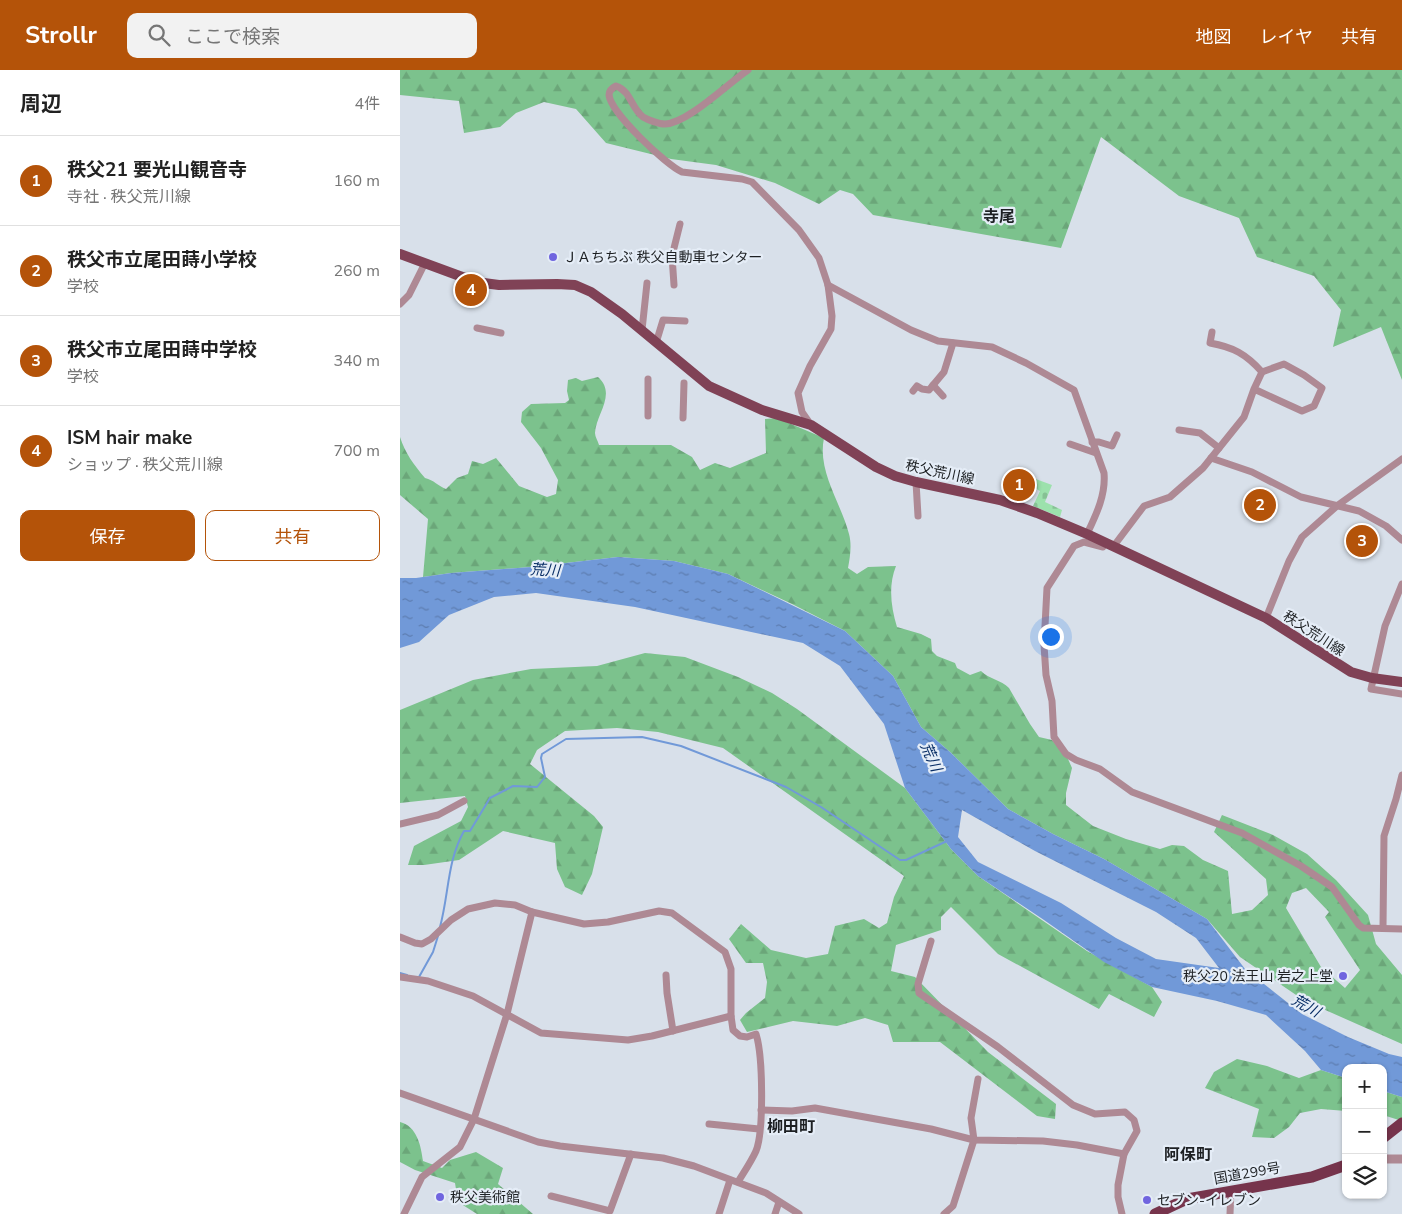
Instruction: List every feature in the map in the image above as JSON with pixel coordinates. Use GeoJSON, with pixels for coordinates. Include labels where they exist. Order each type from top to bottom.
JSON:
{"type":"FeatureCollection","features":[{"type":"Feature","properties":{"kind":"highway"},"geometry":{"type":"LineString","coordinates":[[1387,1135],[1402,1122]]}},
{"type":"Feature","properties":{"kind":"highway","name":"国道299号"},"geometry":{"type":"LineString","coordinates":[[1155,1214],[1187,1199],[1312,1177],[1342,1166]]}},
{"type":"Feature","properties":{"kind":"main road","name":"秩父荒川線"},"geometry":{"type":"LineString","coordinates":[[400,254],[476,282],[499,285],[556,284],[575,286],[591,292],[622,314],[709,386],[762,410],[811,425],[876,467],[895,476],[916,482],[1000,500],[1087,534],[1266,618],[1351,672],[1372,678],[1402,682]]}},
{"type":"Feature","properties":{"kind":"street"},"geometry":{"type":"LineString","coordinates":[[748,70],[690,115],[664,124],[645,118],[636,111],[629,96],[619,87],[616,86],[610,90],[609,95],[617,112],[674,169],[682,172],[742,179],[752,182],[799,230],[819,258],[828,285],[832,316],[831,329],[810,366],[798,393],[802,412],[811,425]]}},
{"type":"Feature","properties":{"kind":"street"},"geometry":{"type":"LineString","coordinates":[[674,285],[672,256],[680,224]]}},
{"type":"Feature","properties":{"kind":"street"},"geometry":{"type":"LineString","coordinates":[[400,304],[409,295],[425,264]]}},
{"type":"Feature","properties":{"kind":"street"},"geometry":{"type":"LineString","coordinates":[[642,330],[647,283]]}},
{"type":"Feature","properties":{"kind":"street"},"geometry":{"type":"LineString","coordinates":[[828,285],[912,330],[938,341],[992,347],[1070,387],[1077,396],[1104,472],[1104,494],[1087,534]]}},
{"type":"Feature","properties":{"kind":"street"},"geometry":{"type":"LineString","coordinates":[[656,343],[663,320],[685,321]]}},
{"type":"Feature","properties":{"kind":"street"},"geometry":{"type":"LineString","coordinates":[[477,328],[501,333]]}},
{"type":"Feature","properties":{"kind":"street"},"geometry":{"type":"LineString","coordinates":[[1212,332],[1210,343],[1227,346],[1248,357],[1262,372]]}},
{"type":"Feature","properties":{"kind":"street"},"geometry":{"type":"LineString","coordinates":[[913,391],[917,386],[929,390],[944,372],[953,343]]}},
{"type":"Feature","properties":{"kind":"street"},"geometry":{"type":"LineString","coordinates":[[1254,389],[1302,411],[1314,406],[1322,388],[1284,364],[1262,372],[1254,389],[1244,417],[1202,468],[1170,497],[1144,506],[1109,545],[1103,547],[1084,542],[1074,546],[1047,588],[1044,645],[1046,675],[1052,701],[1054,737],[1066,754],[1100,769],[1132,792],[1254,839],[1332,886],[1363,928],[1383,927],[1402,929]]}},
{"type":"Feature","properties":{"kind":"street"},"geometry":{"type":"LineString","coordinates":[[648,379],[648,416]]}},
{"type":"Feature","properties":{"kind":"street"},"geometry":{"type":"LineString","coordinates":[[683,418],[684,383]]}},
{"type":"Feature","properties":{"kind":"street"},"geometry":{"type":"LineString","coordinates":[[933,385],[943,396]]}},
{"type":"Feature","properties":{"kind":"street"},"geometry":{"type":"LineString","coordinates":[[1179,430],[1200,433],[1219,448]]}},
{"type":"Feature","properties":{"kind":"street"},"geometry":{"type":"LineString","coordinates":[[1092,442],[1112,446],[1117,434]]}},
{"type":"Feature","properties":{"kind":"street"},"geometry":{"type":"LineString","coordinates":[[1070,444],[1096,453]]}},
{"type":"Feature","properties":{"kind":"street"},"geometry":{"type":"LineString","coordinates":[[1211,458],[1252,472],[1301,497],[1359,510],[1386,526],[1402,540]]}},
{"type":"Feature","properties":{"kind":"street"},"geometry":{"type":"LineString","coordinates":[[1266,618],[1289,560],[1302,537],[1338,505],[1402,459]]}},
{"type":"Feature","properties":{"kind":"street"},"geometry":{"type":"LineString","coordinates":[[916,482],[918,516]]}},
{"type":"Feature","properties":{"kind":"street"},"geometry":{"type":"LineString","coordinates":[[1402,584],[1385,626],[1371,689],[1402,694]]}},
{"type":"Feature","properties":{"kind":"street"},"geometry":{"type":"LineString","coordinates":[[1383,927],[1384,836],[1402,774]]}},
{"type":"Feature","properties":{"kind":"street"},"geometry":{"type":"LineString","coordinates":[[400,824],[438,815],[464,801]]}},
{"type":"Feature","properties":{"kind":"street"},"geometry":{"type":"LineString","coordinates":[[400,937],[422,944],[431,939],[451,920],[468,909],[495,903],[515,905],[532,912],[584,924],[608,922],[659,911],[672,913],[725,952],[731,969],[731,1016],[733,1030],[740,1036],[747,1037],[756,1034],[760,1046],[761,1110],[756,1150],[738,1182]]}},
{"type":"Feature","properties":{"kind":"street"},"geometry":{"type":"LineString","coordinates":[[406,1213],[422,1177],[460,1147],[474,1119],[507,1014],[532,912]]}},
{"type":"Feature","properties":{"kind":"street"},"geometry":{"type":"LineString","coordinates":[[931,941],[918,984],[920,994],[998,1047],[1073,1105],[1095,1114],[1125,1112],[1134,1120],[1137,1131],[1124,1154],[1118,1185],[1118,1198],[1122,1214]]}},
{"type":"Feature","properties":{"kind":"street"},"geometry":{"type":"LineString","coordinates":[[666,975],[673,1031]]}},
{"type":"Feature","properties":{"kind":"street"},"geometry":{"type":"LineString","coordinates":[[400,977],[428,982],[473,996],[542,1033],[628,1040],[652,1036],[731,1016]]}},
{"type":"Feature","properties":{"kind":"street"},"geometry":{"type":"LineString","coordinates":[[944,1214],[953,1206],[974,1140],[972,1118],[978,1079]]}},
{"type":"Feature","properties":{"kind":"street"},"geometry":{"type":"LineString","coordinates":[[400,1092],[538,1142],[663,1158],[694,1166],[766,1193],[799,1214]]}},
{"type":"Feature","properties":{"kind":"street"},"geometry":{"type":"LineString","coordinates":[[761,1110],[792,1111],[816,1108],[931,1129],[974,1140],[1077,1145],[1124,1154]]}},
{"type":"Feature","properties":{"kind":"street"},"geometry":{"type":"LineString","coordinates":[[709,1124],[759,1130]]}},
{"type":"Feature","properties":{"kind":"street"},"geometry":{"type":"LineString","coordinates":[[551,1196],[610,1211],[631,1154]]}},
{"type":"Feature","properties":{"kind":"street"},"geometry":{"type":"LineString","coordinates":[[1387,1159],[1402,1159]]}},
{"type":"Feature","properties":{"kind":"street"},"geometry":{"type":"LineString","coordinates":[[719,1214],[730,1180]]}},
{"type":"Feature","properties":{"kind":"street"},"geometry":{"type":"LineString","coordinates":[[1230,1214],[1231,1190]]}},
{"type":"Feature","properties":{"kind":"street"},"geometry":{"type":"LineString","coordinates":[[776,1214],[779,1202]]}},
{"type":"Feature","properties":{"kind":"green space"},"geometry":{"type":"Polygon","coordinates":[[[400,70],[1402,70],[1402,380],[1381,327],[1333,347],[1341,310],[1314,276],[1257,257],[1239,218],[1179,196],[1101,137],[1061,248],[873,215],[853,194],[840,190],[819,204],[775,183],[716,165],[671,159],[606,143],[576,109],[544,102],[516,113],[500,127],[464,133],[459,101],[400,95],[400,70]]]}},
{"type":"Feature","properties":{"kind":"green space"},"geometry":{"type":"Polygon","coordinates":[[[598,377],[606,390],[606,397],[595,433],[599,445],[671,445],[692,457],[700,470],[715,463],[730,468],[766,453],[765,419],[777,418],[824,438],[824,463],[827,475],[850,538],[848,568],[857,574],[868,567],[896,566],[893,574],[891,596],[897,627],[931,639],[932,651],[937,656],[955,663],[957,668],[970,675],[981,671],[1009,688],[1039,737],[1052,740],[1068,759],[1072,768],[1066,793],[1066,805],[1093,826],[1126,839],[1160,849],[1172,845],[1184,846],[1203,860],[1228,871],[1232,914],[1252,910],[1268,895],[1266,879],[1214,832],[1222,815],[1273,835],[1307,854],[1336,880],[1368,915],[1376,944],[1402,975],[1402,1044],[1305,1001],[1240,957],[1207,919],[1104,859],[1008,809],[950,752],[921,727],[893,676],[845,631],[792,604],[728,574],[674,561],[618,557],[423,577],[428,519],[400,495],[400,437],[410,459],[425,478],[446,489],[457,478],[468,474],[472,461],[483,464],[496,458],[519,486],[547,497],[556,494],[558,480],[541,448],[521,422],[522,412],[531,404],[565,403],[569,400],[567,391],[568,380],[576,378],[582,381],[598,377]],[[1306,888],[1292,893],[1286,908],[1321,967],[1345,988],[1360,970],[1325,917],[1329,912],[1306,888]]]}},
{"type":"Feature","properties":{"kind":"green space"},"geometry":{"type":"Polygon","coordinates":[[[1033,478],[1052,485],[1045,502],[1062,510],[1060,517],[1033,506],[1040,491],[1030,486],[1033,478]]]}},
{"type":"Feature","properties":{"kind":"green space"},"geometry":{"type":"Polygon","coordinates":[[[645,653],[685,657],[738,677],[772,693],[797,709],[905,788],[951,849],[978,876],[1087,951],[1152,987],[1162,1002],[1154,1017],[1109,994],[1099,1009],[998,954],[951,907],[941,917],[941,930],[896,945],[891,971],[915,977],[988,1052],[1056,1104],[1055,1119],[1037,1116],[940,1042],[893,1042],[888,1025],[865,1018],[837,1026],[793,1021],[747,1032],[740,1020],[765,998],[767,982],[763,963],[746,963],[729,939],[741,924],[771,950],[806,958],[828,954],[835,926],[864,919],[879,928],[887,923],[894,897],[904,876],[723,748],[658,732],[617,728],[565,731],[537,750],[530,764],[594,816],[603,827],[592,874],[582,895],[565,887],[557,869],[555,843],[503,831],[459,860],[424,865],[408,865],[414,846],[461,821],[468,807],[465,796],[400,803],[400,710],[473,680],[531,669],[597,666],[645,653]]]}},
{"type":"Feature","properties":{"kind":"green space"},"geometry":{"type":"Polygon","coordinates":[[[1237,1059],[1267,1066],[1299,1078],[1321,1070],[1342,1077],[1342,1111],[1321,1109],[1300,1113],[1289,1127],[1274,1138],[1252,1137],[1259,1109],[1205,1088],[1214,1072],[1237,1059]]]}},
{"type":"Feature","properties":{"kind":"green space"},"geometry":{"type":"Polygon","coordinates":[[[1387,1092],[1402,1097],[1402,1121],[1387,1116],[1387,1092]]]}},
{"type":"Feature","properties":{"kind":"green space"},"geometry":{"type":"Polygon","coordinates":[[[400,1122],[406,1124],[417,1137],[423,1161],[442,1168],[450,1160],[476,1152],[503,1168],[498,1184],[533,1214],[477,1214],[458,1202],[455,1183],[415,1170],[400,1162],[400,1122]]]}},
{"type":"Feature","properties":{"kind":"water","name":"荒川"},"geometry":{"type":"Polygon","coordinates":[[[618,557],[674,561],[728,574],[845,631],[893,676],[921,727],[950,752],[1008,809],[1104,859],[1207,919],[1245,969],[1302,1014],[1348,1037],[1389,1054],[1402,1057],[1402,1097],[1387,1092],[1387,1064],[1342,1064],[1342,1077],[1321,1070],[1305,1051],[1266,1015],[1217,1001],[1152,987],[1104,962],[978,876],[951,849],[905,788],[884,724],[840,666],[803,643],[635,607],[536,593],[494,597],[449,615],[419,642],[400,648],[400,578],[416,578],[451,573],[531,567],[618,557]],[[962,810],[958,837],[978,862],[1061,903],[1116,938],[1156,959],[1219,968],[1196,938],[1156,912],[1035,851],[962,810]]]}},
{"type":"Feature","properties":{"kind":"waterway"},"geometry":{"type":"LineString","coordinates":[[440,927],[451,866],[458,842],[464,831],[470,831],[490,798],[513,786],[537,787],[545,777],[541,758],[542,754],[566,739],[642,737],[681,746],[786,787],[821,807],[900,860],[906,860],[947,841]]}},
{"type":"Feature","properties":{"kind":"waterway"},"geometry":{"type":"LineString","coordinates":[[419,977],[433,952],[438,936]]}},
{"type":"Feature","properties":{"kind":"waterway"},"geometry":{"type":"LineString","coordinates":[[400,973],[407,975]]}},
{"type":"Feature","properties":{"kind":"place","name":"ＪＡちちぶ 秩父自動車センター"},"geometry":{"type":"Point","coordinates":[553,257]}},
{"type":"Feature","properties":{"kind":"place","name":"ISM hair make"},"geometry":{"type":"Point","coordinates":[471,290]}},
{"type":"Feature","properties":{"kind":"place","name":"秩父21 要光山観音寺"},"geometry":{"type":"Point","coordinates":[1019,485]}},
{"type":"Feature","properties":{"kind":"place","name":"秩父市立尾田蒔小学校"},"geometry":{"type":"Point","coordinates":[1260,505]}},
{"type":"Feature","properties":{"kind":"place","name":"秩父市立尾田蒔中学校"},"geometry":{"type":"Point","coordinates":[1362,541]}},
{"type":"Feature","properties":{"kind":"place","name":"秩父20 法王山 岩之上堂"},"geometry":{"type":"Point","coordinates":[1343,976]}},
{"type":"Feature","properties":{"kind":"place","name":"秩父美術館"},"geometry":{"type":"Point","coordinates":[440,1197]}},
{"type":"Feature","properties":{"kind":"place","name":"セブン-イレブン"},"geometry":{"type":"Point","coordinates":[1147,1200]}},
{"type":"Feature","properties":{"kind":"district","name":"寺尾"},"geometry":{"type":"Point","coordinates":[999,216]}},
{"type":"Feature","properties":{"kind":"district","name":"柳田町"},"geometry":{"type":"Point","coordinates":[791,1126]}},
{"type":"Feature","properties":{"kind":"district","name":"阿保町"},"geometry":{"type":"Point","coordinates":[1188,1154]}}]}
